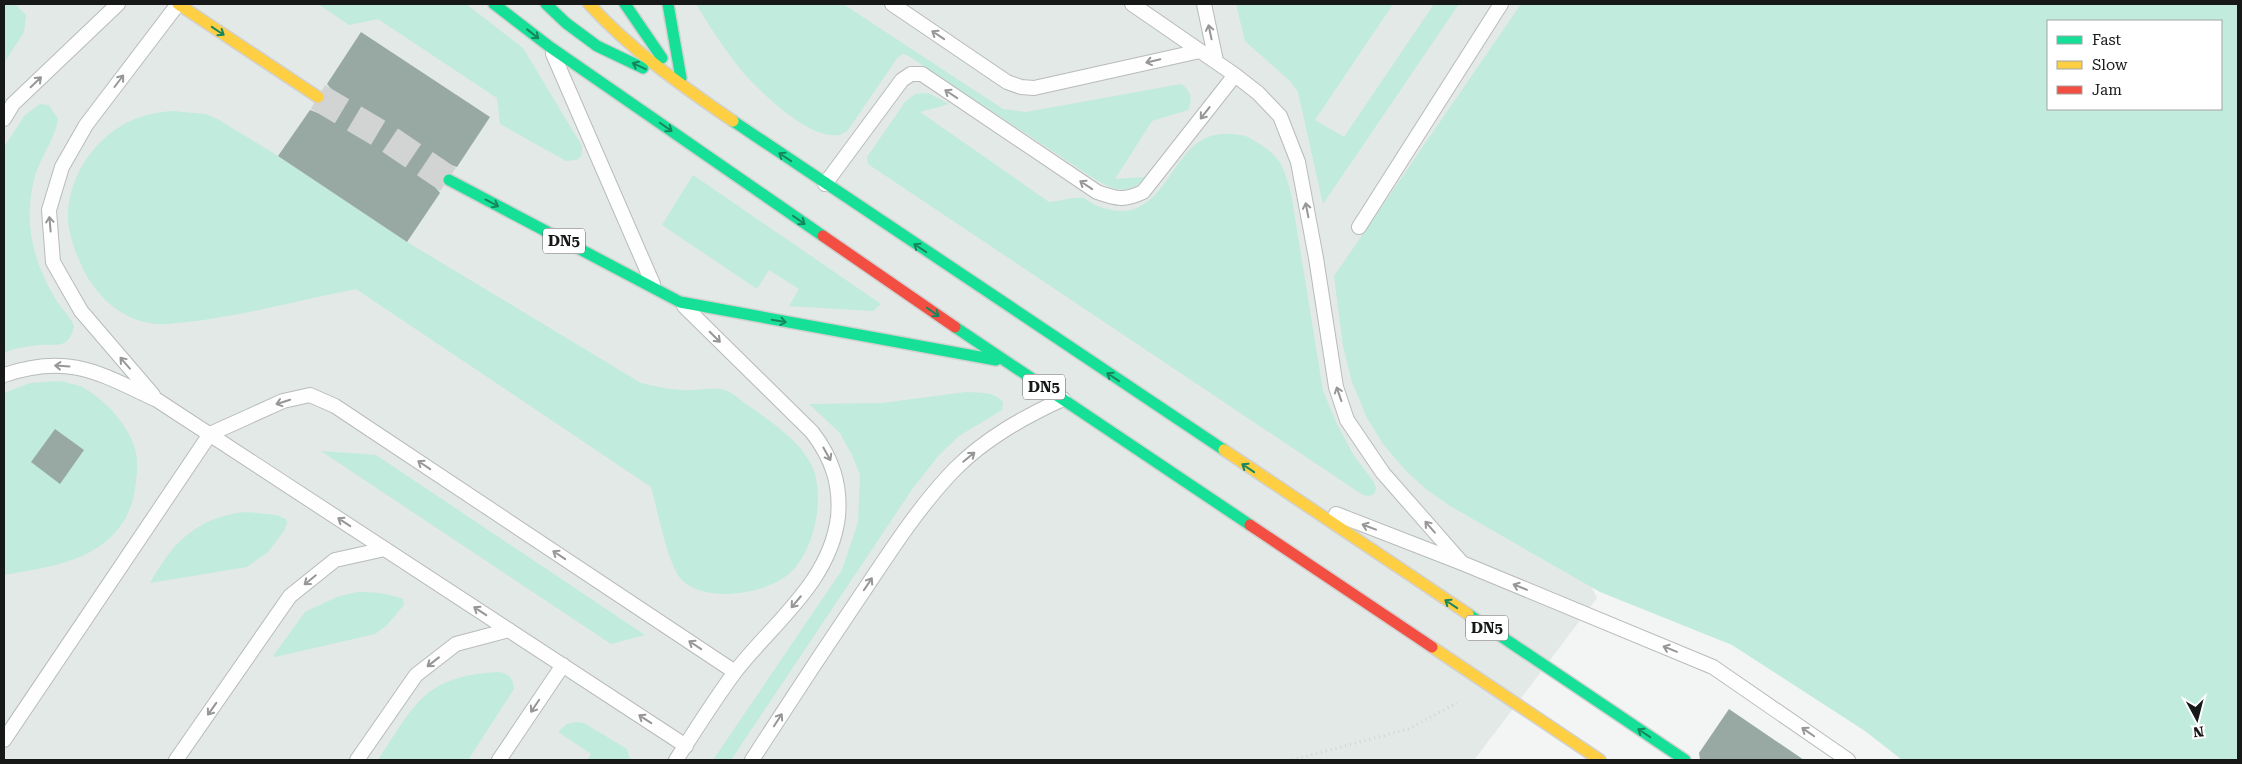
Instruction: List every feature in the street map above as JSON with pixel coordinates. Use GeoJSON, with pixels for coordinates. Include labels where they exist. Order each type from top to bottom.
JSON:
{"type":"FeatureCollection","features":[{"type":"Feature","properties":{"kind":"highway"},"geometry":{"type":"LineString","coordinates":[[178,4],[318,97]]}},
{"type":"Feature","properties":{"kind":"highway","name":"DN5"},"geometry":{"type":"LineString","coordinates":[[494,4],[550,47],[1004,362],[1063,399],[1600,760]]}},
{"type":"Feature","properties":{"kind":"highway","name":"DN5"},"geometry":{"type":"LineString","coordinates":[[546,4],[597,46],[683,87]]}},
{"type":"Feature","properties":{"kind":"highway","name":"DN5"},"geometry":{"type":"LineString","coordinates":[[589,4],[614,31],[683,87],[1685,760]]}},
{"type":"Feature","properties":{"kind":"highway","name":"DN5"},"geometry":{"type":"LineString","coordinates":[[625,4],[683,87]]}},
{"type":"Feature","properties":{"kind":"highway"},"geometry":{"type":"LineString","coordinates":[[668,4],[683,87]]}},
{"type":"Feature","properties":{"kind":"highway"},"geometry":{"type":"LineString","coordinates":[[660,32],[683,87]]}},
{"type":"Feature","properties":{"kind":"highway","name":"DN5"},"geometry":{"type":"LineString","coordinates":[[449,180],[680,302],[1004,362]]}},
{"type":"Feature","properties":{"kind":"lane"},"geometry":{"type":"LineString","coordinates":[[4,119],[14,104],[118,4]]}},
{"type":"Feature","properties":{"kind":"lane"},"geometry":{"type":"LineString","coordinates":[[157,400],[81,312],[53,262],[49,210],[62,167],[86,125],[178,4]]}},
{"type":"Feature","properties":{"kind":"lane"},"geometry":{"type":"LineString","coordinates":[[892,4],[1007,82],[1021,87],[1034,88],[1200,50]]}},
{"type":"Feature","properties":{"kind":"lane"},"geometry":{"type":"LineString","coordinates":[[1132,4],[1235,75],[1258,93],[1280,116],[1298,162],[1316,258],[1336,387],[1348,420],[1383,473],[1462,563]]}},
{"type":"Feature","properties":{"kind":"lane"},"geometry":{"type":"LineString","coordinates":[[1204,4],[1216,61]]}},
{"type":"Feature","properties":{"kind":"lane"},"geometry":{"type":"LineString","coordinates":[[1359,227],[1501,4]]}},
{"type":"Feature","properties":{"kind":"lane"},"geometry":{"type":"LineString","coordinates":[[550,47],[656,289]]}},
{"type":"Feature","properties":{"kind":"lane"},"geometry":{"type":"LineString","coordinates":[[825,184],[902,80],[911,74],[922,74],[1097,192],[1114,198],[1129,199],[1143,192],[1235,75]]}},
{"type":"Feature","properties":{"kind":"lane"},"geometry":{"type":"LineString","coordinates":[[676,760],[735,672],[800,599],[814,580],[828,556],[836,531],[839,503],[833,466],[825,449],[812,432],[680,302]]}},
{"type":"Feature","properties":{"kind":"lane"},"geometry":{"type":"LineString","coordinates":[[4,375],[38,366],[62,365],[90,370],[157,400],[686,746]]}},
{"type":"Feature","properties":{"kind":"lane"},"geometry":{"type":"LineString","coordinates":[[6,734],[210,434],[283,401],[310,396],[335,406],[735,672]]}},
{"type":"Feature","properties":{"kind":"lane"},"geometry":{"type":"LineString","coordinates":[[752,760],[892,549],[922,508],[950,475],[996,435],[1029,414],[1063,399]]}},
{"type":"Feature","properties":{"kind":"lane"},"geometry":{"type":"LineString","coordinates":[[1288,495],[1462,563],[1713,667],[1848,760]]}},
{"type":"Feature","properties":{"kind":"lane"},"geometry":{"type":"LineString","coordinates":[[176,760],[290,596],[335,560],[386,549]]}},
{"type":"Feature","properties":{"kind":"lane"},"geometry":{"type":"LineString","coordinates":[[357,760],[416,675],[456,644],[509,630]]}},
{"type":"Feature","properties":{"kind":"lane"},"geometry":{"type":"LineString","coordinates":[[499,760],[563,665]]}},
{"type":"Feature","properties":{"kind":"path"},"geometry":{"type":"LineString","coordinates":[[1292,760],[1408,729],[1488,686]]}},
{"type":"Feature","properties":{"kind":"shaded area"},"geometry":{"type":"Polygon","coordinates":[[[4,4],[1628,4],[1440,285],[1597,598],[1474,760],[4,760],[4,4]]]}},
{"type":"Feature","properties":{"kind":"green space"},"geometry":{"type":"Polygon","coordinates":[[[4,4],[15,4],[26,15],[24,32],[4,63],[4,4]]]}},
{"type":"Feature","properties":{"kind":"green space"},"geometry":{"type":"Polygon","coordinates":[[[318,4],[466,4],[523,48],[582,146],[582,155],[577,160],[566,161],[500,124],[497,98],[378,19],[349,25],[318,4]]]}},
{"type":"Feature","properties":{"kind":"green space"},"geometry":{"type":"Polygon","coordinates":[[[696,4],[843,4],[1003,109],[1026,112],[1181,84],[1189,92],[1190,102],[1188,110],[1152,121],[1115,179],[1146,177],[1133,187],[1120,190],[1107,186],[1093,178],[903,54],[898,57],[848,130],[839,135],[826,134],[799,122],[760,90],[729,54],[696,4]]]}},
{"type":"Feature","properties":{"kind":"green space"},"geometry":{"type":"Polygon","coordinates":[[[1236,4],[1393,4],[1315,120],[1344,137],[1434,4],[1459,4],[1323,204],[1298,92],[1290,81],[1245,41],[1236,4]]]}},
{"type":"Feature","properties":{"kind":"green space"},"geometry":{"type":"Polygon","coordinates":[[[1521,4],[2238,4],[2238,760],[1902,760],[1865,731],[1732,645],[1600,592],[1450,506],[1426,489],[1406,471],[1383,444],[1367,418],[1352,382],[1343,346],[1334,276],[1521,4]]]}},
{"type":"Feature","properties":{"kind":"green space"},"geometry":{"type":"Polygon","coordinates":[[[928,93],[949,104],[920,112],[1049,202],[1083,198],[1093,204],[1109,209],[1126,211],[1137,208],[1161,188],[1189,150],[1200,141],[1214,135],[1232,134],[1245,136],[1262,145],[1275,156],[1283,168],[1291,193],[1323,391],[1337,424],[1354,456],[1373,481],[1376,487],[1375,493],[1370,496],[1363,495],[868,164],[867,157],[905,102],[915,94],[928,93]]]}},
{"type":"Feature","properties":{"kind":"green space"},"geometry":{"type":"Polygon","coordinates":[[[40,104],[49,105],[58,119],[54,134],[35,176],[31,192],[30,223],[32,239],[40,269],[47,284],[74,326],[69,339],[62,344],[26,347],[4,353],[4,147],[25,115],[40,104]]]}},
{"type":"Feature","properties":{"kind":"green space"},"geometry":{"type":"Polygon","coordinates":[[[172,111],[206,114],[219,120],[278,156],[407,242],[641,383],[680,390],[719,389],[727,391],[774,424],[798,445],[810,462],[818,491],[815,525],[810,542],[793,570],[782,579],[768,586],[739,593],[707,592],[686,584],[672,563],[651,487],[356,289],[236,314],[173,324],[155,324],[139,321],[111,305],[89,280],[73,243],[68,213],[74,183],[88,156],[109,134],[140,117],[172,111]]]}},
{"type":"Feature","properties":{"kind":"green space"},"geometry":{"type":"Polygon","coordinates":[[[693,175],[881,304],[873,311],[789,306],[799,289],[769,270],[757,289],[662,225],[693,175]]]}},
{"type":"Feature","properties":{"kind":"green space"},"geometry":{"type":"Polygon","coordinates":[[[60,381],[82,387],[90,392],[113,412],[126,428],[136,451],[137,461],[136,483],[132,504],[120,527],[114,534],[90,552],[67,562],[4,575],[4,393],[30,383],[60,381]]]}},
{"type":"Feature","properties":{"kind":"green space"},"geometry":{"type":"Polygon","coordinates":[[[966,392],[986,393],[999,398],[1003,402],[1002,410],[959,436],[939,455],[913,488],[731,760],[713,760],[842,570],[858,522],[860,475],[852,455],[840,433],[809,404],[882,403],[966,392]]]}},
{"type":"Feature","properties":{"kind":"green space"},"geometry":{"type":"Polygon","coordinates":[[[321,451],[376,455],[645,635],[611,644],[321,451]]]}},
{"type":"Feature","properties":{"kind":"green space"},"geometry":{"type":"Polygon","coordinates":[[[245,512],[276,515],[286,519],[287,523],[284,531],[268,552],[247,567],[150,583],[168,555],[188,534],[199,526],[213,520],[245,512]]]}},
{"type":"Feature","properties":{"kind":"green space"},"geometry":{"type":"Polygon","coordinates":[[[357,592],[392,595],[403,599],[404,605],[386,626],[375,634],[273,656],[305,612],[337,597],[357,592]]]}},
{"type":"Feature","properties":{"kind":"green space"},"geometry":{"type":"Polygon","coordinates":[[[499,672],[510,677],[514,689],[468,760],[378,760],[413,708],[425,696],[454,679],[499,672]]]}},
{"type":"Feature","properties":{"kind":"green space"},"geometry":{"type":"Polygon","coordinates":[[[584,723],[627,749],[630,760],[587,760],[591,754],[558,732],[567,724],[584,723]]]}},
{"type":"Feature","properties":{"kind":"building"},"geometry":{"type":"Polygon","coordinates":[[[361,32],[490,117],[457,167],[448,164],[435,172],[433,181],[440,193],[407,242],[278,156],[310,110],[318,113],[325,111],[331,106],[334,97],[332,90],[327,84],[361,32]]]}},
{"type":"Feature","properties":{"kind":"building"},"geometry":{"type":"Polygon","coordinates":[[[55,429],[84,450],[60,484],[31,462],[55,429]]]}},
{"type":"Feature","properties":{"kind":"building"},"geometry":{"type":"Polygon","coordinates":[[[1729,709],[1804,760],[1700,760],[1699,753],[1729,709]]]}},
{"type":"Feature","properties":{"kind":"tunnel"},"geometry":{"type":"LineString","coordinates":[[318,97],[387,138],[449,180]]}},
{"type":"Feature","properties":{"kind":"traffic: fast"},"geometry":{"type":"LineString","coordinates":[[494,4],[550,47],[823,236]]}},
{"type":"Feature","properties":{"kind":"traffic: fast"},"geometry":{"type":"LineString","coordinates":[[546,4],[566,23],[597,46],[643,68]]}},
{"type":"Feature","properties":{"kind":"traffic: fast"},"geometry":{"type":"LineString","coordinates":[[625,4],[662,58]]}},
{"type":"Feature","properties":{"kind":"traffic: fast"},"geometry":{"type":"LineString","coordinates":[[668,4],[681,78]]}},
{"type":"Feature","properties":{"kind":"traffic: fast"},"geometry":{"type":"LineString","coordinates":[[733,121],[1224,450]]}},
{"type":"Feature","properties":{"kind":"traffic: fast"},"geometry":{"type":"LineString","coordinates":[[449,180],[680,302],[996,360]]}},
{"type":"Feature","properties":{"kind":"traffic: fast"},"geometry":{"type":"LineString","coordinates":[[955,327],[1250,525]]}},
{"type":"Feature","properties":{"kind":"traffic: fast"},"geometry":{"type":"LineString","coordinates":[[1468,614],[1685,760]]}},
{"type":"Feature","properties":{"kind":"traffic: slow"},"geometry":{"type":"LineString","coordinates":[[178,4],[318,97]]}},
{"type":"Feature","properties":{"kind":"traffic: slow"},"geometry":{"type":"LineString","coordinates":[[589,4],[640,52],[676,81],[733,121]]}},
{"type":"Feature","properties":{"kind":"traffic: slow"},"geometry":{"type":"LineString","coordinates":[[1224,450],[1468,614]]}},
{"type":"Feature","properties":{"kind":"traffic: slow"},"geometry":{"type":"LineString","coordinates":[[1432,647],[1600,760]]}},
{"type":"Feature","properties":{"kind":"traffic: jam"},"geometry":{"type":"LineString","coordinates":[[823,236],[955,327]]}},
{"type":"Feature","properties":{"kind":"traffic: jam"},"geometry":{"type":"LineString","coordinates":[[1250,525],[1432,647]]}}]}
